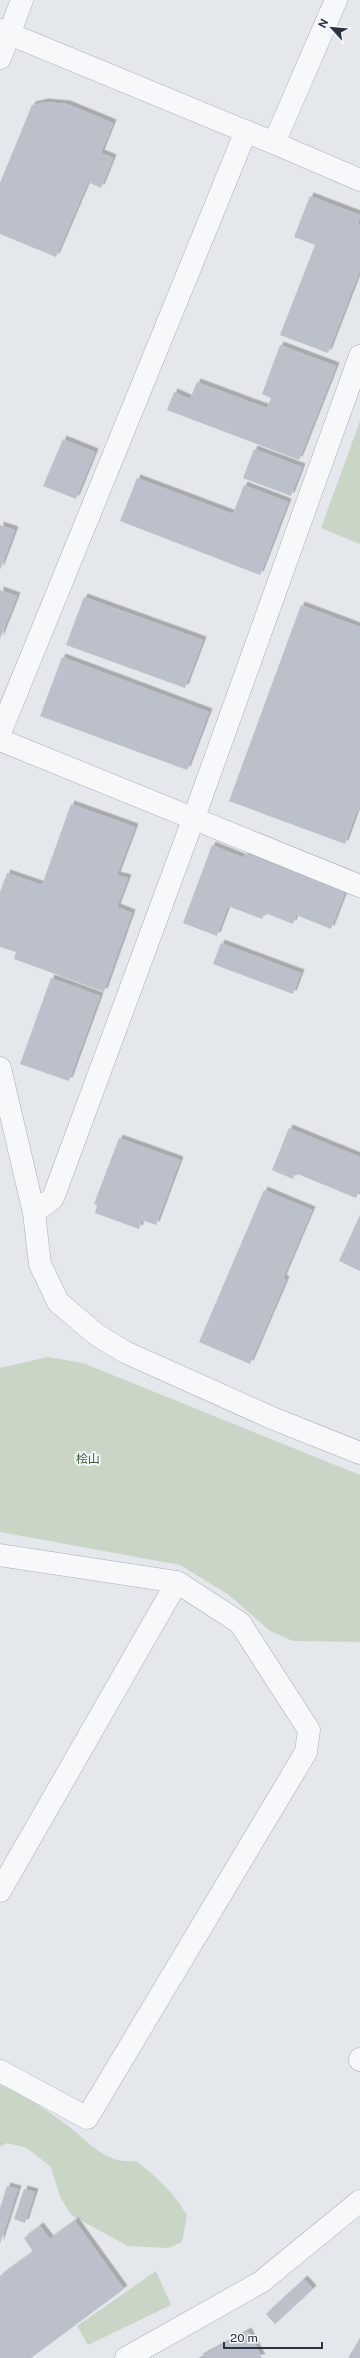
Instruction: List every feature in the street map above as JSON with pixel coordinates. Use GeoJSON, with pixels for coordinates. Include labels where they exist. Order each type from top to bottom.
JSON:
{"type":"FeatureCollection","features":[{"type":"Feature","properties":{"kind":"street"},"geometry":{"type":"LineString","coordinates":[[0,58],[5,32],[22,0]]}},
{"type":"Feature","properties":{"kind":"street"},"geometry":{"type":"LineString","coordinates":[[274,143],[336,0]]}},
{"type":"Feature","properties":{"kind":"street"},"geometry":{"type":"LineString","coordinates":[[5,32],[246,131],[360,180]]}},
{"type":"Feature","properties":{"kind":"street"},"geometry":{"type":"LineString","coordinates":[[0,733],[246,131]]}},
{"type":"Feature","properties":{"kind":"street"},"geometry":{"type":"LineString","coordinates":[[34,1213],[53,1198],[193,820],[360,356]]}},
{"type":"Feature","properties":{"kind":"street"},"geometry":{"type":"LineString","coordinates":[[0,740],[193,820],[360,886]]}},
{"type":"Feature","properties":{"kind":"street"},"geometry":{"type":"LineString","coordinates":[[0,1068],[34,1213],[40,1264],[58,1302],[97,1335],[139,1358],[272,1418],[360,1453]]}},
{"type":"Feature","properties":{"kind":"street"},"geometry":{"type":"LineString","coordinates":[[0,1555],[176,1582],[240,1623],[309,1730],[306,1752],[87,2118],[0,2071]]}},
{"type":"Feature","properties":{"kind":"street"},"geometry":{"type":"LineString","coordinates":[[0,1891],[176,1582]]}},
{"type":"Feature","properties":{"kind":"street"},"geometry":{"type":"LineString","coordinates":[[126,2358],[261,2282],[360,2201]]}},
{"type":"Feature","properties":{"kind":"green space"},"geometry":{"type":"Polygon","coordinates":[[[360,421],[360,544],[321,528],[360,421]]]}},
{"type":"Feature","properties":{"kind":"green space","name":"桧山"},"geometry":{"type":"Polygon","coordinates":[[[48,1357],[83,1363],[360,1475],[360,1642],[293,1641],[270,1631],[229,1595],[180,1565],[0,1532],[0,1368],[48,1357]]]}},
{"type":"Feature","properties":{"kind":"green space"},"geometry":{"type":"Polygon","coordinates":[[[0,2085],[18,2093],[44,2109],[106,2156],[125,2161],[136,2161],[151,2173],[170,2192],[187,2215],[182,2242],[168,2248],[128,2246],[71,2215],[60,2197],[51,2167],[27,2148],[7,2143],[0,2147],[0,2085]]]}},
{"type":"Feature","properties":{"kind":"green space"},"geometry":{"type":"Polygon","coordinates":[[[156,2271],[171,2305],[88,2345],[77,2326],[156,2271]]]}},
{"type":"Feature","properties":{"kind":"building"},"geometry":{"type":"Polygon","coordinates":[[[45,102],[67,104],[113,123],[101,153],[113,158],[101,188],[88,182],[56,257],[0,234],[0,183],[32,105],[45,102]]]}},
{"type":"Feature","properties":{"kind":"building"},"geometry":{"type":"Polygon","coordinates":[[[310,196],[360,215],[358,224],[360,225],[360,270],[328,353],[280,335],[315,245],[294,237],[310,196]]]}},
{"type":"Feature","properties":{"kind":"building"},"geometry":{"type":"Polygon","coordinates":[[[280,345],[336,366],[299,460],[167,410],[174,392],[190,399],[197,382],[267,408],[271,398],[262,394],[280,345]]]}},
{"type":"Feature","properties":{"kind":"building"},"geometry":{"type":"Polygon","coordinates":[[[63,439],[95,452],[76,499],[43,486],[63,439]]]}},
{"type":"Feature","properties":{"kind":"building"},"geometry":{"type":"Polygon","coordinates":[[[254,449],[302,467],[291,496],[243,478],[254,449]]]}},
{"type":"Feature","properties":{"kind":"building"},"geometry":{"type":"Polygon","coordinates":[[[137,478],[233,514],[244,485],[288,502],[260,575],[120,521],[137,478]]]}},
{"type":"Feature","properties":{"kind":"building"},"geometry":{"type":"Polygon","coordinates":[[[0,525],[15,530],[0,570],[0,525]]]}},
{"type":"Feature","properties":{"kind":"building"},"geometry":{"type":"Polygon","coordinates":[[[0,590],[17,596],[0,639],[0,590]]]}},
{"type":"Feature","properties":{"kind":"building"},"geometry":{"type":"Polygon","coordinates":[[[84,597],[203,640],[185,688],[66,645],[84,597]]]}},
{"type":"Feature","properties":{"kind":"building"},"geometry":{"type":"Polygon","coordinates":[[[301,605],[360,627],[360,811],[357,810],[345,844],[229,801],[301,605]]]}},
{"type":"Feature","properties":{"kind":"building"},"geometry":{"type":"Polygon","coordinates":[[[62,657],[209,712],[187,770],[40,716],[62,657]]]}},
{"type":"Feature","properties":{"kind":"building"},"geometry":{"type":"Polygon","coordinates":[[[71,804],[135,827],[117,875],[128,878],[117,907],[132,913],[104,992],[14,959],[16,952],[0,947],[0,892],[7,873],[42,885],[71,804]]]}},
{"type":"Feature","properties":{"kind":"building"},"geometry":{"type":"Polygon","coordinates":[[[212,845],[244,858],[245,853],[345,892],[331,929],[296,915],[293,924],[265,913],[262,919],[228,906],[217,936],[183,923],[212,845]]]}},
{"type":"Feature","properties":{"kind":"building"},"geometry":{"type":"Polygon","coordinates":[[[221,943],[301,973],[293,994],[213,964],[221,943]]]}},
{"type":"Feature","properties":{"kind":"building"},"geometry":{"type":"Polygon","coordinates":[[[51,978],[100,996],[69,1081],[20,1064],[51,978]]]}},
{"type":"Feature","properties":{"kind":"building"},"geometry":{"type":"Polygon","coordinates":[[[289,1128],[360,1157],[360,1189],[356,1198],[295,1173],[293,1179],[272,1170],[289,1128]]]}},
{"type":"Feature","properties":{"kind":"building"},"geometry":{"type":"Polygon","coordinates":[[[119,1138],[180,1160],[156,1225],[142,1220],[139,1229],[95,1213],[97,1205],[94,1204],[119,1138]]]}},
{"type":"Feature","properties":{"kind":"building"},"geometry":{"type":"Polygon","coordinates":[[[264,1190],[312,1210],[283,1278],[286,1280],[250,1364],[199,1342],[264,1190]]]}},
{"type":"Feature","properties":{"kind":"building"},"geometry":{"type":"Polygon","coordinates":[[[360,1215],[360,1271],[339,1261],[360,1215]]]}},
{"type":"Feature","properties":{"kind":"building"},"geometry":{"type":"Polygon","coordinates":[[[7,2186],[18,2189],[0,2244],[0,2208],[7,2186]]]}},
{"type":"Feature","properties":{"kind":"building"},"geometry":{"type":"Polygon","coordinates":[[[24,2189],[35,2192],[25,2223],[14,2219],[24,2189]]]}},
{"type":"Feature","properties":{"kind":"building"},"geometry":{"type":"Polygon","coordinates":[[[75,2221],[124,2289],[31,2358],[0,2358],[0,2276],[33,2252],[24,2238],[40,2226],[50,2239],[75,2221]]]}},
{"type":"Feature","properties":{"kind":"building"},"geometry":{"type":"Polygon","coordinates":[[[304,2279],[313,2289],[275,2324],[266,2314],[304,2279]]]}},
{"type":"Feature","properties":{"kind":"building"},"geometry":{"type":"Polygon","coordinates":[[[248,2331],[262,2358],[198,2358],[248,2331]]]}},
{"type":"Feature","properties":{"kind":"building"},"geometry":{"type":"Polygon","coordinates":[[[360,2338],[360,2358],[348,2358],[360,2338]]]}}]}
